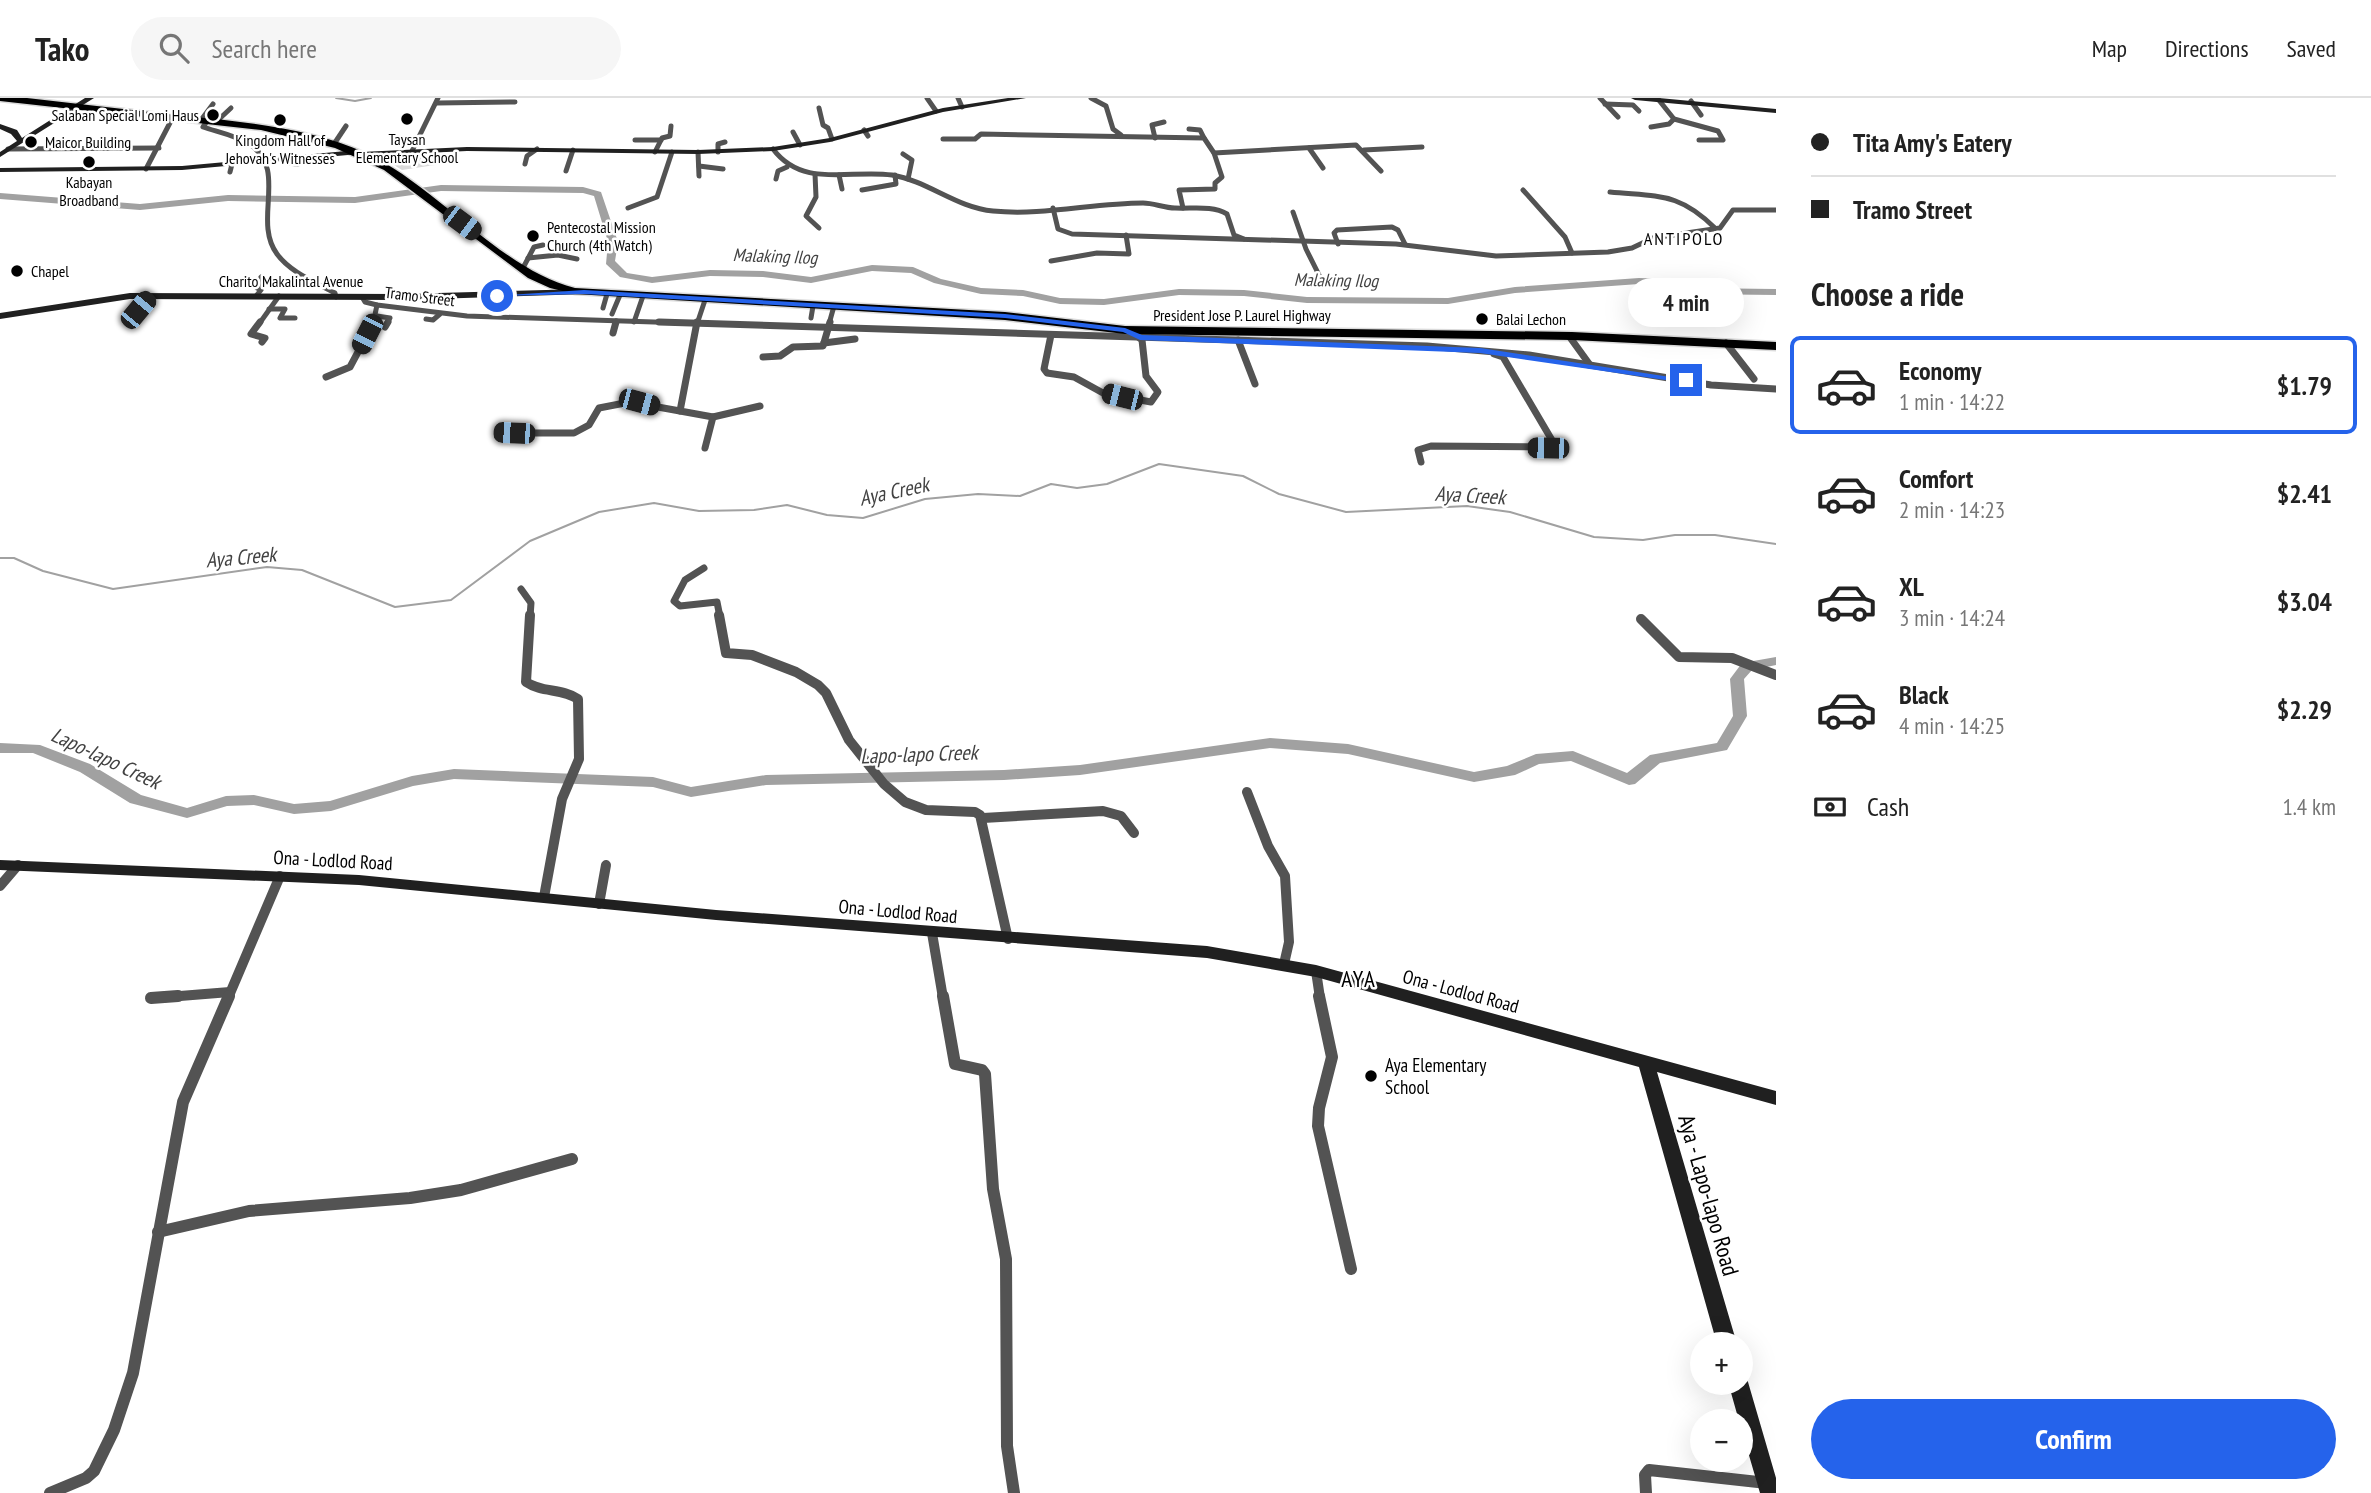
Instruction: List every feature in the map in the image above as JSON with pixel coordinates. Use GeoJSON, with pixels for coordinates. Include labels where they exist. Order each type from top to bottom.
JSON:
{"type":"FeatureCollection","features":[{"type":"Feature","properties":{"kind":"highway","name":"President Jose P. Laurel Highway"},"geometry":{"type":"LineString","coordinates":[[0,98],[274,130],[334,144],[360,153],[410,184],[554,286],[584,292],[705,300],[812,312],[834,306],[1016,317],[1125,330],[1569,336],[1776,346]]}},
{"type":"Feature","properties":{"kind":"main road"},"geometry":{"type":"LineString","coordinates":[[4,152],[90,98]]}},
{"type":"Feature","properties":{"kind":"main road"},"geometry":{"type":"LineString","coordinates":[[0,170],[231,168],[264,160],[285,164],[360,153],[412,151],[537,149],[718,152],[772,149],[866,133],[936,111],[993,100],[1022,98]]}},
{"type":"Feature","properties":{"kind":"main road"},"geometry":{"type":"LineString","coordinates":[[1635,98],[1687,100],[1776,111]]}},
{"type":"Feature","properties":{"kind":"main road"},"geometry":{"type":"LineString","coordinates":[[0,126],[14,132],[21,141]]}},
{"type":"Feature","properties":{"kind":"main road","name":"Charito Makalintal Avenue"},"geometry":{"type":"LineString","coordinates":[[0,316],[101,299],[149,296],[362,297],[584,292]]}},
{"type":"Feature","properties":{"kind":"main road","name":"Ona - Lodlod Road"},"geometry":{"type":"LineString","coordinates":[[0,865],[280,876],[426,885],[599,904],[932,933],[1175,948],[1316,971],[1776,1098]]}},
{"type":"Feature","properties":{"kind":"main road","name":"Aya - Lapo-lapo Road"},"geometry":{"type":"LineString","coordinates":[[1645,1060],[1724,1332]]}},
{"type":"Feature","properties":{"kind":"main road"},"geometry":{"type":"LineString","coordinates":[[1742,1395],[1769,1488]]}},
{"type":"Feature","properties":{"kind":"street"},"geometry":{"type":"LineString","coordinates":[[927,98],[936,111]]}},
{"type":"Feature","properties":{"kind":"street"},"geometry":{"type":"LineString","coordinates":[[958,98],[962,107]]}},
{"type":"Feature","properties":{"kind":"street"},"geometry":{"type":"LineString","coordinates":[[1091,98],[1106,106],[1112,129],[1121,135]]}},
{"type":"Feature","properties":{"kind":"street"},"geometry":{"type":"LineString","coordinates":[[1600,98],[1618,117]]}},
{"type":"Feature","properties":{"kind":"street"},"geometry":{"type":"LineString","coordinates":[[1655,99],[1674,119],[1718,131],[1723,140],[1699,140]]}},
{"type":"Feature","properties":{"kind":"street"},"geometry":{"type":"LineString","coordinates":[[1687,100],[1700,114]]}},
{"type":"Feature","properties":{"kind":"street"},"geometry":{"type":"LineString","coordinates":[[412,151],[437,101],[465,106],[492,101],[515,102]]}},
{"type":"Feature","properties":{"kind":"street"},"geometry":{"type":"LineString","coordinates":[[1605,103],[1635,105],[1639,111]]}},
{"type":"Feature","properties":{"kind":"street"},"geometry":{"type":"LineString","coordinates":[[208,121],[213,104]]}},
{"type":"Feature","properties":{"kind":"street"},"geometry":{"type":"LineString","coordinates":[[819,108],[823,125],[828,128],[832,139]]}},
{"type":"Feature","properties":{"kind":"street"},"geometry":{"type":"LineString","coordinates":[[242,113],[229,110],[208,121],[203,127],[245,142],[264,160],[268,188],[266,235],[275,253],[290,266],[335,293],[336,297]]}},
{"type":"Feature","properties":{"kind":"street"},"geometry":{"type":"LineString","coordinates":[[146,169],[173,117]]}},
{"type":"Feature","properties":{"kind":"street"},"geometry":{"type":"LineString","coordinates":[[1651,127],[1669,124],[1674,119]]}},
{"type":"Feature","properties":{"kind":"street"},"geometry":{"type":"LineString","coordinates":[[1155,138],[1152,125],[1164,122]]}},
{"type":"Feature","properties":{"kind":"street"},"geometry":{"type":"LineString","coordinates":[[334,144],[346,126]]}},
{"type":"Feature","properties":{"kind":"street"},"geometry":{"type":"LineString","coordinates":[[635,140],[661,140],[670,136],[671,126]]}},
{"type":"Feature","properties":{"kind":"street"},"geometry":{"type":"LineString","coordinates":[[1183,208],[1179,190],[1215,189],[1215,183],[1222,177],[1214,153],[1200,130],[1189,129]]}},
{"type":"Feature","properties":{"kind":"street"},"geometry":{"type":"LineString","coordinates":[[793,132],[800,145]]}},
{"type":"Feature","properties":{"kind":"street"},"geometry":{"type":"LineString","coordinates":[[943,139],[975,139],[981,134],[1121,135],[1182,141],[1204,138]]}},
{"type":"Feature","properties":{"kind":"street"},"geometry":{"type":"LineString","coordinates":[[656,152],[661,140]]}},
{"type":"Feature","properties":{"kind":"street"},"geometry":{"type":"LineString","coordinates":[[1714,140],[1722,151]]}},
{"type":"Feature","properties":{"kind":"street"},"geometry":{"type":"LineString","coordinates":[[718,152],[718,144],[725,142]]}},
{"type":"Feature","properties":{"kind":"street"},"geometry":{"type":"LineString","coordinates":[[1214,153],[1356,145],[1364,149],[1381,171]]}},
{"type":"Feature","properties":{"kind":"street"},"geometry":{"type":"LineString","coordinates":[[4,152],[159,148]]}},
{"type":"Feature","properties":{"kind":"street"},"geometry":{"type":"LineString","coordinates":[[1309,148],[1322,168]]}},
{"type":"Feature","properties":{"kind":"street"},"geometry":{"type":"LineString","coordinates":[[1364,149],[1422,148]]}},
{"type":"Feature","properties":{"kind":"street"},"geometry":{"type":"LineString","coordinates":[[525,164],[527,156],[537,149]]}},
{"type":"Feature","properties":{"kind":"street"},"geometry":{"type":"LineString","coordinates":[[772,149],[779,162],[787,167],[815,174],[895,175],[989,211],[1146,202],[1222,210],[1227,214],[1234,235],[1252,241]]}},
{"type":"Feature","properties":{"kind":"street"},"geometry":{"type":"LineString","coordinates":[[566,171],[573,150]]}},
{"type":"Feature","properties":{"kind":"street"},"geometry":{"type":"LineString","coordinates":[[628,208],[657,197],[672,152]]}},
{"type":"Feature","properties":{"kind":"street"},"geometry":{"type":"LineString","coordinates":[[698,152],[699,176]]}},
{"type":"Feature","properties":{"kind":"street"},"geometry":{"type":"LineString","coordinates":[[903,154],[912,160],[908,179]]}},
{"type":"Feature","properties":{"kind":"street"},"geometry":{"type":"LineString","coordinates":[[285,164],[298,164]]}},
{"type":"Feature","properties":{"kind":"street"},"geometry":{"type":"LineString","coordinates":[[699,166],[723,169]]}},
{"type":"Feature","properties":{"kind":"street"},"geometry":{"type":"LineString","coordinates":[[776,179],[778,171],[787,167]]}},
{"type":"Feature","properties":{"kind":"street"},"geometry":{"type":"LineString","coordinates":[[815,174],[816,197],[806,216],[819,228]]}},
{"type":"Feature","properties":{"kind":"street"},"geometry":{"type":"LineString","coordinates":[[839,175],[842,189]]}},
{"type":"Feature","properties":{"kind":"street"},"geometry":{"type":"LineString","coordinates":[[862,190],[896,184],[898,181],[895,175]]}},
{"type":"Feature","properties":{"kind":"street"},"geometry":{"type":"LineString","coordinates":[[1523,190],[1565,237],[1572,253]]}},
{"type":"Feature","properties":{"kind":"street"},"geometry":{"type":"LineString","coordinates":[[1610,192],[1676,199],[1684,206],[1695,208],[1716,229]]}},
{"type":"Feature","properties":{"kind":"street"},"geometry":{"type":"LineString","coordinates":[[1053,208],[1058,229],[1063,232],[1252,241],[1405,244],[1483,255],[1623,250],[1653,238],[1716,229],[1733,211],[1776,210]]}},
{"type":"Feature","properties":{"kind":"street"},"geometry":{"type":"LineString","coordinates":[[1293,212],[1301,241],[1313,259],[1314,269],[1323,283]]}},
{"type":"Feature","properties":{"kind":"street"},"geometry":{"type":"LineString","coordinates":[[1338,244],[1334,233],[1338,230],[1392,227],[1398,230],[1405,244]]}},
{"type":"Feature","properties":{"kind":"street"},"geometry":{"type":"LineString","coordinates":[[1051,261],[1097,253],[1129,254],[1126,235]]}},
{"type":"Feature","properties":{"kind":"street"},"geometry":{"type":"LineString","coordinates":[[525,263],[534,247],[543,245]]}},
{"type":"Feature","properties":{"kind":"street"},"geometry":{"type":"LineString","coordinates":[[525,263],[558,255],[577,259]]}},
{"type":"Feature","properties":{"kind":"street"},"geometry":{"type":"LineString","coordinates":[[256,296],[261,290],[257,288],[263,280],[261,277]]}},
{"type":"Feature","properties":{"kind":"street"},"geometry":{"type":"LineString","coordinates":[[603,308],[607,294]]}},
{"type":"Feature","properties":{"kind":"street"},"geometry":{"type":"LineString","coordinates":[[613,332],[620,295]]}},
{"type":"Feature","properties":{"kind":"street"},"geometry":{"type":"LineString","coordinates":[[138,310],[149,296]]}},
{"type":"Feature","properties":{"kind":"street"},"geometry":{"type":"LineString","coordinates":[[262,342],[265,338],[251,334],[279,296]]}},
{"type":"Feature","properties":{"kind":"street"},"geometry":{"type":"LineString","coordinates":[[634,322],[643,296]]}},
{"type":"Feature","properties":{"kind":"street","name":"Tramo Street"},"geometry":{"type":"LineString","coordinates":[[362,297],[365,302],[377,305],[440,314],[1427,346],[1480,350],[1590,365],[1711,385],[1776,389]]}},
{"type":"Feature","properties":{"kind":"street"},"geometry":{"type":"LineString","coordinates":[[680,411],[697,323],[705,300]]}},
{"type":"Feature","properties":{"kind":"street"},"geometry":{"type":"LineString","coordinates":[[326,377],[350,367],[377,316],[377,305]]}},
{"type":"Feature","properties":{"kind":"street"},"geometry":{"type":"LineString","coordinates":[[824,343],[834,306]]}},
{"type":"Feature","properties":{"kind":"street"},"geometry":{"type":"LineString","coordinates":[[269,309],[285,309],[280,318],[295,318]]}},
{"type":"Feature","properties":{"kind":"street"},"geometry":{"type":"LineString","coordinates":[[425,319],[433,320],[440,314]]}},
{"type":"Feature","properties":{"kind":"street"},"geometry":{"type":"LineString","coordinates":[[377,316],[390,318],[385,327]]}},
{"type":"Feature","properties":{"kind":"street"},"geometry":{"type":"LineString","coordinates":[[1051,335],[1044,369],[1046,373],[1073,377],[1103,393],[1151,402],[1158,392],[1146,376],[1140,337],[1125,330]]}},
{"type":"Feature","properties":{"kind":"street"},"geometry":{"type":"LineString","coordinates":[[1422,333],[1427,346]]}},
{"type":"Feature","properties":{"kind":"street"},"geometry":{"type":"LineString","coordinates":[[1569,336],[1590,365]]}},
{"type":"Feature","properties":{"kind":"street"},"geometry":{"type":"LineString","coordinates":[[763,357],[780,356],[790,348],[819,347],[824,343],[855,338]]}},
{"type":"Feature","properties":{"kind":"street"},"geometry":{"type":"LineString","coordinates":[[1238,340],[1255,384]]}},
{"type":"Feature","properties":{"kind":"street"},"geometry":{"type":"LineString","coordinates":[[1726,343],[1754,379]]}},
{"type":"Feature","properties":{"kind":"street"},"geometry":{"type":"LineString","coordinates":[[1421,462],[1418,450],[1431,446],[1556,447],[1503,357],[1480,350]]}},
{"type":"Feature","properties":{"kind":"street"},"geometry":{"type":"LineString","coordinates":[[499,432],[574,433],[589,425],[599,408],[620,401],[639,402],[713,417],[760,406]]}},
{"type":"Feature","properties":{"kind":"street"},"geometry":{"type":"LineString","coordinates":[[699,416],[705,423],[701,433]]}},
{"type":"Feature","properties":{"kind":"street"},"geometry":{"type":"LineString","coordinates":[[705,448],[713,417]]}},
{"type":"Feature","properties":{"kind":"street"},"geometry":{"type":"LineString","coordinates":[[705,568],[685,580],[674,601],[676,604],[715,601],[726,653],[752,655],[796,672],[818,685],[826,693],[849,740],[884,784],[917,807],[975,812],[982,818],[1008,939]]}},
{"type":"Feature","properties":{"kind":"street"},"geometry":{"type":"LineString","coordinates":[[521,589],[530,603],[526,682],[536,688],[571,692],[578,699],[579,759],[567,785],[544,897]]}},
{"type":"Feature","properties":{"kind":"street"},"geometry":{"type":"LineString","coordinates":[[1641,619],[1679,657],[1732,658],[1776,675]]}},
{"type":"Feature","properties":{"kind":"street"},"geometry":{"type":"LineString","coordinates":[[1247,792],[1268,846],[1285,877],[1289,942],[1284,964]]}},
{"type":"Feature","properties":{"kind":"street"},"geometry":{"type":"LineString","coordinates":[[982,818],[1103,811],[1121,816],[1134,833]]}},
{"type":"Feature","properties":{"kind":"street"},"geometry":{"type":"LineString","coordinates":[[599,904],[606,864]]}},
{"type":"Feature","properties":{"kind":"street"},"geometry":{"type":"LineString","coordinates":[[0,886],[18,865]]}},
{"type":"Feature","properties":{"kind":"street"},"geometry":{"type":"LineString","coordinates":[[54,1491],[88,1477],[98,1464],[122,1405],[133,1373],[183,1102],[280,876]]}},
{"type":"Feature","properties":{"kind":"street"},"geometry":{"type":"LineString","coordinates":[[932,933],[955,1064],[982,1070],[985,1074],[993,1189],[1006,1259],[1007,1446],[1014,1493]]}},
{"type":"Feature","properties":{"kind":"street"},"geometry":{"type":"LineString","coordinates":[[1316,971],[1316,986],[1327,1016],[1332,1048],[1330,1071],[1316,1114],[1351,1269]]}},
{"type":"Feature","properties":{"kind":"street"},"geometry":{"type":"LineString","coordinates":[[151,998],[230,992]]}},
{"type":"Feature","properties":{"kind":"street"},"geometry":{"type":"LineString","coordinates":[[158,1231],[249,1211],[410,1198],[461,1190],[572,1159]]}},
{"type":"Feature","properties":{"kind":"street"},"geometry":{"type":"LineString","coordinates":[[1646,1493],[1645,1475],[1648,1471],[1769,1488]]}},
{"type":"Feature","properties":{"kind":"shaded area"},"geometry":{"type":"Polygon","coordinates":[[[437,151],[435,165],[402,170],[378,155],[437,151]]]}},
{"type":"Feature","properties":{"kind":"waterway"},"geometry":{"type":"LineString","coordinates":[[336,98],[355,101],[371,98]]}},
{"type":"Feature","properties":{"kind":"waterway","name":"Malaking Ilog"},"geometry":{"type":"LineString","coordinates":[[0,196],[140,207],[228,198],[355,200],[441,188],[583,190],[598,194],[613,242],[610,262],[624,275],[652,280],[710,273],[763,274],[811,280],[872,268],[913,270],[938,281],[981,291],[1023,293],[1060,301],[1104,302],[1179,292],[1244,293],[1307,300],[1448,301],[1515,290],[1639,281],[1666,282],[1690,291],[1776,292]]}},
{"type":"Feature","properties":{"kind":"waterway","name":"Aya Creek"},"geometry":{"type":"LineString","coordinates":[[0,558],[14,558],[43,571],[113,589],[267,567],[302,570],[395,607],[451,600],[530,541],[599,512],[654,503],[699,511],[754,510],[787,505],[827,515],[863,518],[925,499],[978,494],[1020,496],[1051,484],[1077,488],[1107,484],[1159,464],[1243,476],[1279,494],[1346,512],[1467,506],[1510,512],[1594,537],[1643,540],[1675,535],[1715,535],[1776,544]]}},
{"type":"Feature","properties":{"kind":"waterway","name":"Lapo-lapo Creek"},"geometry":{"type":"LineString","coordinates":[[0,748],[35,748],[85,768],[136,799],[187,813],[226,801],[254,800],[294,809],[331,806],[412,781],[454,774],[653,782],[691,792],[766,780],[1004,775],[1080,770],[1270,743],[1348,749],[1474,777],[1510,771],[1536,759],[1573,756],[1629,780],[1655,759],[1722,747],[1740,716],[1737,679],[1747,666],[1776,661]]}},
{"type":"Feature","properties":{"kind":"place","name":"Salaban Special Lomi Haus"},"geometry":{"type":"Point","coordinates":[213,115]}},
{"type":"Feature","properties":{"kind":"place","name":"Taysan Elementary School"},"geometry":{"type":"Point","coordinates":[407,119]}},
{"type":"Feature","properties":{"kind":"place","name":"Kingdom Hall of Jehovah's Witnesses"},"geometry":{"type":"Point","coordinates":[280,120]}},
{"type":"Feature","properties":{"kind":"place","name":"Maicor Building"},"geometry":{"type":"Point","coordinates":[31,142]}},
{"type":"Feature","properties":{"kind":"place","name":"Kabayan Broadband"},"geometry":{"type":"Point","coordinates":[89,162]}},
{"type":"Feature","properties":{"kind":"place","name":"Pentecostal Mission Church (4th Watch)"},"geometry":{"type":"Point","coordinates":[533,236]}},
{"type":"Feature","properties":{"kind":"place","name":"Chapel"},"geometry":{"type":"Point","coordinates":[17,271]}},
{"type":"Feature","properties":{"kind":"place","name":"Balai Lechon"},"geometry":{"type":"Point","coordinates":[1482,319]}},
{"type":"Feature","properties":{"kind":"place","name":"Aya Elementary School"},"geometry":{"type":"Point","coordinates":[1371,1076]}},
{"type":"Feature","properties":{"kind":"district","name":"ANTIPOLO"},"geometry":{"type":"Point","coordinates":[1684,238]}},
{"type":"Feature","properties":{"kind":"district","name":"AYA"},"geometry":{"type":"Point","coordinates":[1359,978]}},
{"type":"Feature","properties":{"kind":"route"},"geometry":{"type":"LineString","coordinates":[[497,296],[584,292],[1005,316],[1125,330],[1140,337],[1480,350],[1686,380]]}}]}
